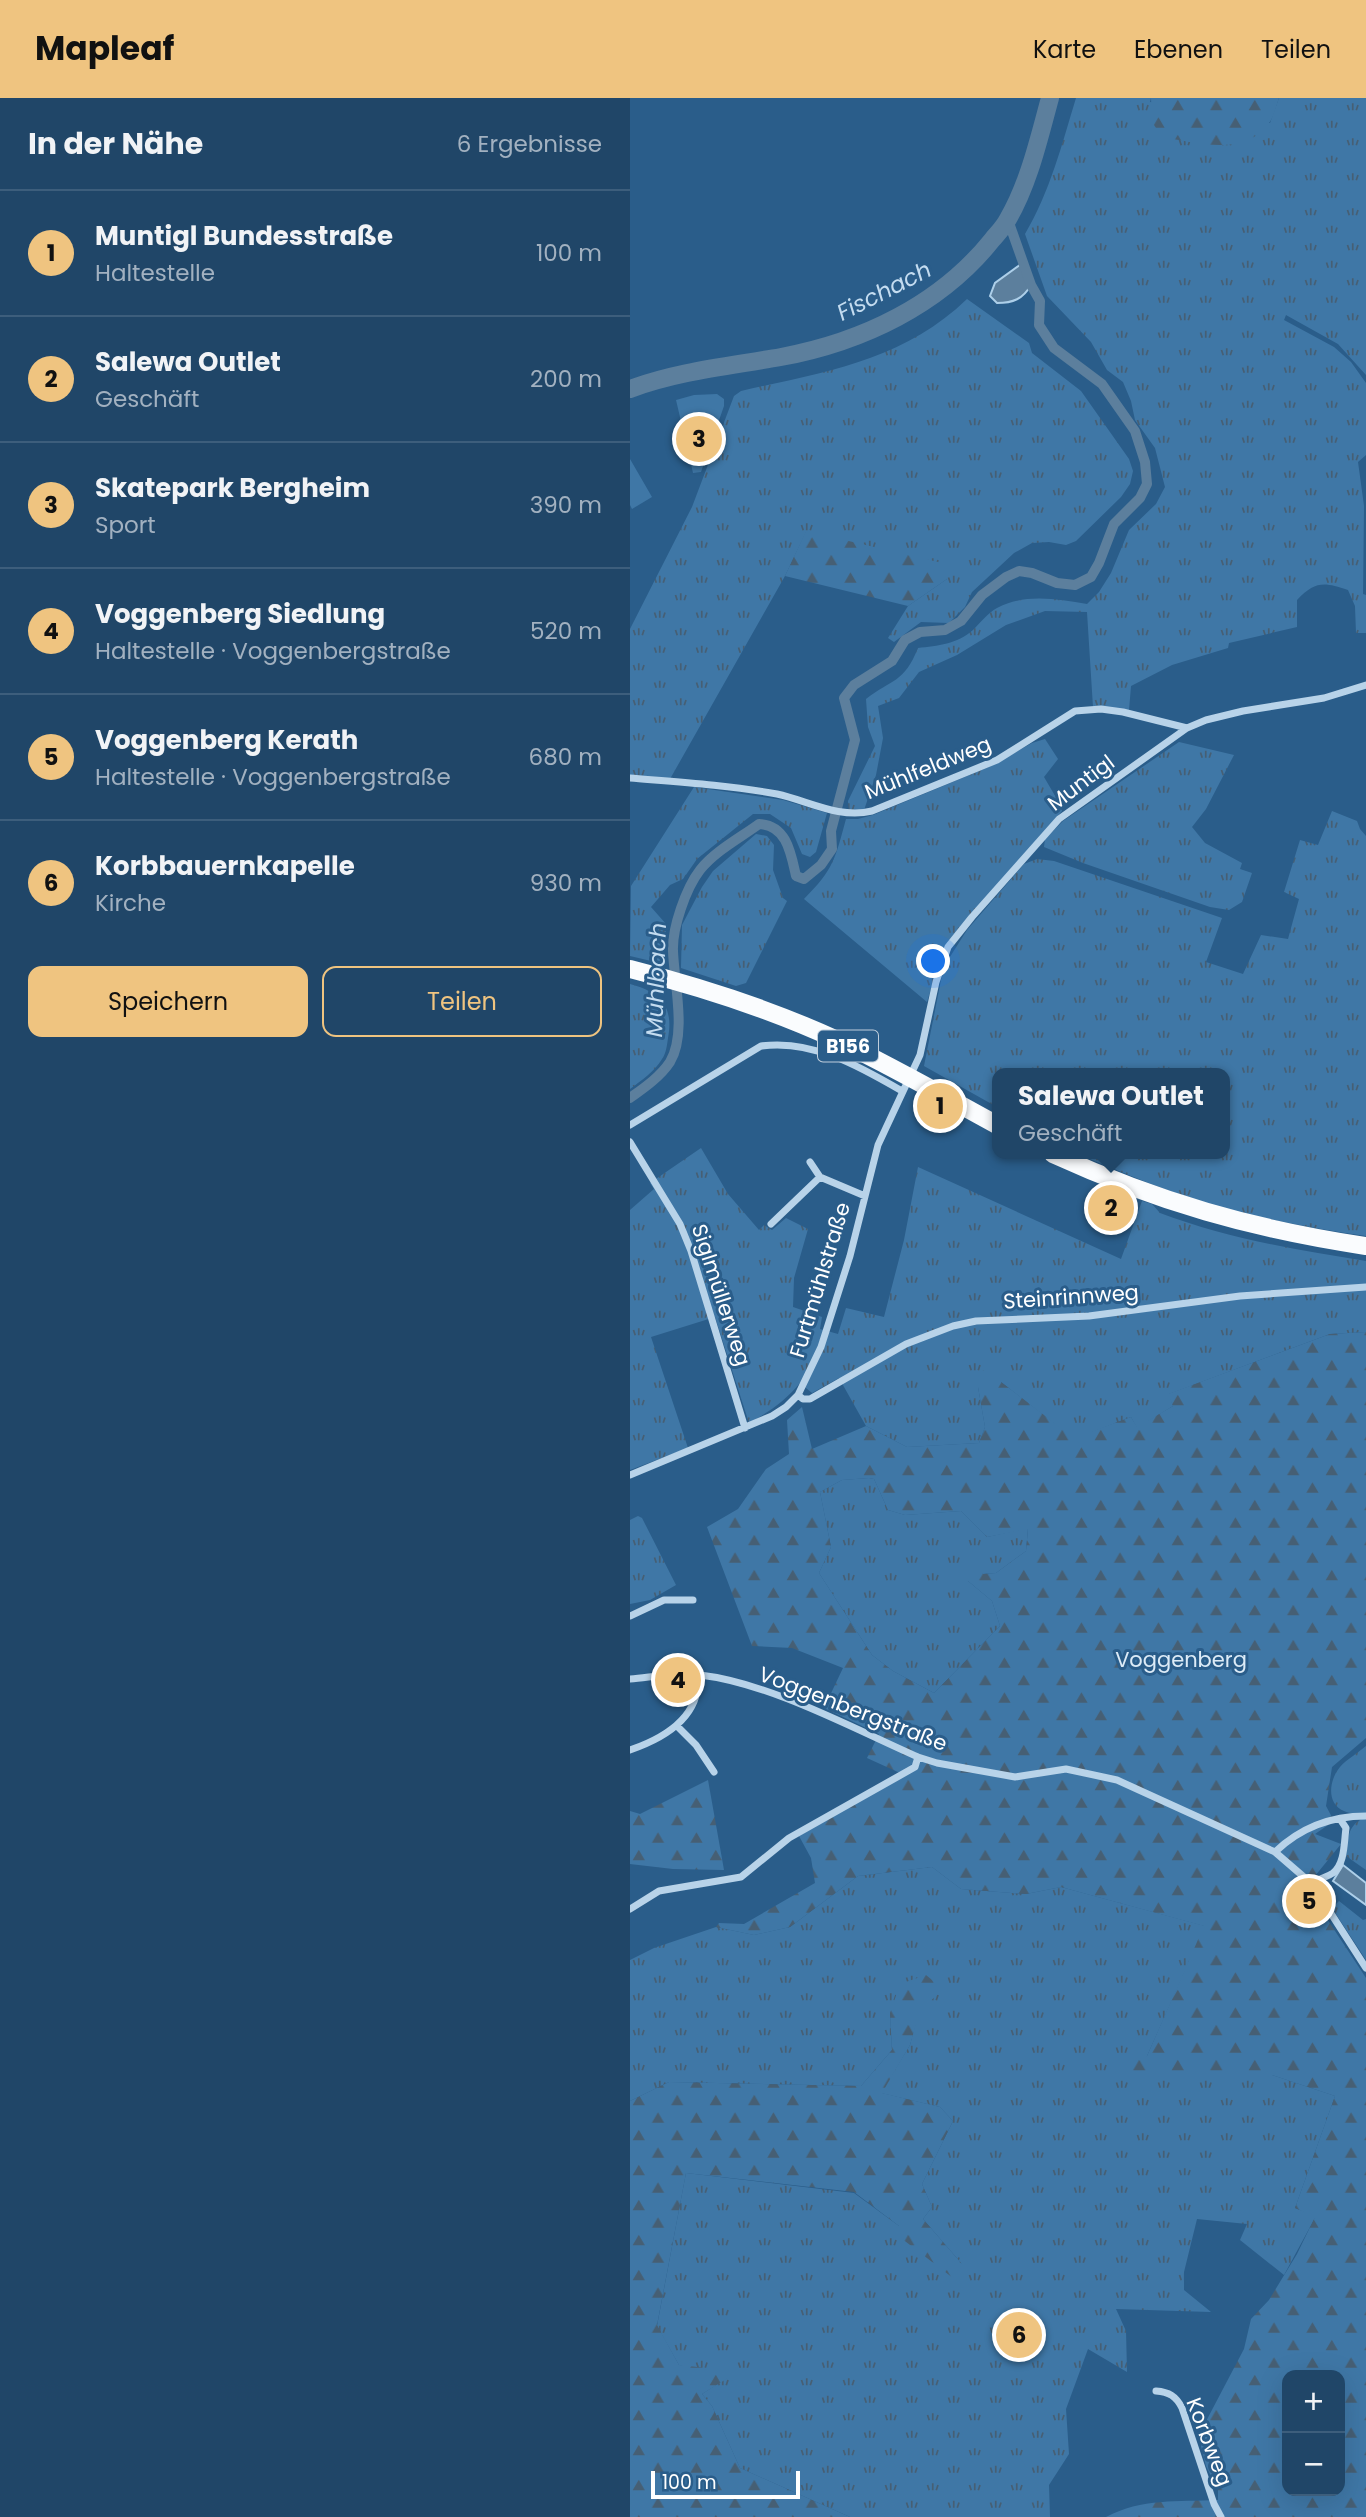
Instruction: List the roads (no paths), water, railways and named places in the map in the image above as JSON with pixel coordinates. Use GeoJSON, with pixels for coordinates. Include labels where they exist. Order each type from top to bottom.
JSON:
{"type":"FeatureCollection","features":[{"type":"Feature","properties":{"kind":"main road","name":"B156"},"geometry":{"type":"LineString","coordinates":[[630,969],[690,985],[787,1019],[837,1041],[906,1084],[992,1123]]}},
{"type":"Feature","properties":{"kind":"main road"},"geometry":{"type":"LineString","coordinates":[[1064,1159],[1122,1184],[1215,1216],[1265,1229],[1366,1246]]}},
{"type":"Feature","properties":{"kind":"street","name":"Muntigl"},"geometry":{"type":"LineString","coordinates":[[906,1084],[920,1055],[936,982],[948,947],[1059,819],[1187,728],[1206,720],[1243,711],[1324,698],[1366,685]]}},
{"type":"Feature","properties":{"kind":"street","name":"Mühlfeldweg"},"geometry":{"type":"LineString","coordinates":[[630,778],[703,783],[775,794],[846,814],[872,811],[997,760],[1075,711],[1101,709],[1123,712],[1187,728]]}},
{"type":"Feature","properties":{"kind":"street"},"geometry":{"type":"LineString","coordinates":[[630,1125],[761,1046],[779,1043],[820,1050],[906,1084]]}},
{"type":"Feature","properties":{"kind":"street","name":"Furtmühlstraße"},"geometry":{"type":"LineString","coordinates":[[630,1475],[772,1416],[798,1395],[808,1377],[832,1315],[878,1145],[906,1084]]}},
{"type":"Feature","properties":{"kind":"street","name":"Siglmüllerweg"},"geometry":{"type":"LineString","coordinates":[[630,1142],[680,1224],[691,1251],[745,1428]]}},
{"type":"Feature","properties":{"kind":"street"},"geometry":{"type":"LineString","coordinates":[[810,1162],[820,1177],[865,1196]]}},
{"type":"Feature","properties":{"kind":"street"},"geometry":{"type":"LineString","coordinates":[[771,1224],[820,1177]]}},
{"type":"Feature","properties":{"kind":"street","name":"Steinrinnweg"},"geometry":{"type":"LineString","coordinates":[[798,1395],[803,1399],[810,1399],[906,1344],[975,1321],[1089,1316],[1240,1296],[1366,1287]]}},
{"type":"Feature","properties":{"kind":"street"},"geometry":{"type":"LineString","coordinates":[[630,1616],[664,1601],[693,1600]]}},
{"type":"Feature","properties":{"kind":"street"},"geometry":{"type":"LineString","coordinates":[[630,1751],[666,1735],[677,1726],[695,1700],[699,1686],[698,1675]]}},
{"type":"Feature","properties":{"kind":"street","name":"Voggenbergstraße"},"geometry":{"type":"LineString","coordinates":[[630,1679],[698,1675],[732,1680],[801,1705],[937,1763],[1015,1777],[1066,1769],[1117,1780],[1275,1852],[1312,1884],[1366,1968]]}},
{"type":"Feature","properties":{"kind":"street"},"geometry":{"type":"LineString","coordinates":[[677,1726],[696,1745],[714,1772]]}},
{"type":"Feature","properties":{"kind":"street"},"geometry":{"type":"LineString","coordinates":[[630,1909],[659,1891],[741,1877],[789,1838],[915,1767],[918,1757]]}},
{"type":"Feature","properties":{"kind":"street"},"geometry":{"type":"LineString","coordinates":[[1275,1852],[1288,1839],[1324,1821],[1366,1816]]}},
{"type":"Feature","properties":{"kind":"street"},"geometry":{"type":"LineString","coordinates":[[1312,1884],[1337,1870],[1346,1828],[1340,1819]]}},
{"type":"Feature","properties":{"kind":"street","name":"Korbweg"},"geometry":{"type":"LineString","coordinates":[[1156,2391],[1167,2392],[1177,2398],[1221,2517]]}},
{"type":"Feature","properties":{"kind":"waterway","name":"Fischach"},"geometry":{"type":"LineString","coordinates":[[630,389],[686,373],[781,357],[841,342],[870,331],[924,302],[971,263],[1006,222],[1028,175],[1050,98]]}},
{"type":"Feature","properties":{"kind":"waterway","name":"Mühlbach"},"geometry":{"type":"LineString","coordinates":[[630,1098],[662,1073],[675,1050],[679,1023],[673,942],[681,909],[700,870],[720,851],[759,824],[776,829],[782,835],[796,876],[804,879],[821,865],[832,849],[831,831],[855,740],[844,698],[854,685],[892,661],[905,640],[920,632],[945,630],[961,621],[982,595],[1019,571],[1057,583],[1075,585],[1091,577],[1114,524],[1140,498],[1147,484],[1145,462],[1135,431],[1102,384],[1054,348],[1039,325],[1040,301],[1031,285],[1008,220]]}},
{"type":"Feature","properties":{"kind":"place","name":"Skatepark Bergheim"},"geometry":{"type":"Point","coordinates":[699,439]}},
{"type":"Feature","properties":{"kind":"place","name":"Muntigl Bundesstraße"},"geometry":{"type":"Point","coordinates":[940,1106]}},
{"type":"Feature","properties":{"kind":"place","name":"Salewa Outlet"},"geometry":{"type":"Point","coordinates":[1111,1208]}},
{"type":"Feature","properties":{"kind":"place","name":"Voggenberg Siedlung"},"geometry":{"type":"Point","coordinates":[678,1680]}},
{"type":"Feature","properties":{"kind":"place","name":"Voggenberg Kerath"},"geometry":{"type":"Point","coordinates":[1309,1901]}},
{"type":"Feature","properties":{"kind":"place","name":"Korbbauernkapelle"},"geometry":{"type":"Point","coordinates":[1019,2335]}},
{"type":"Feature","properties":{"kind":"park label","name":"Voggenberg"},"geometry":{"type":"Point","coordinates":[1181,1660]}}]}
